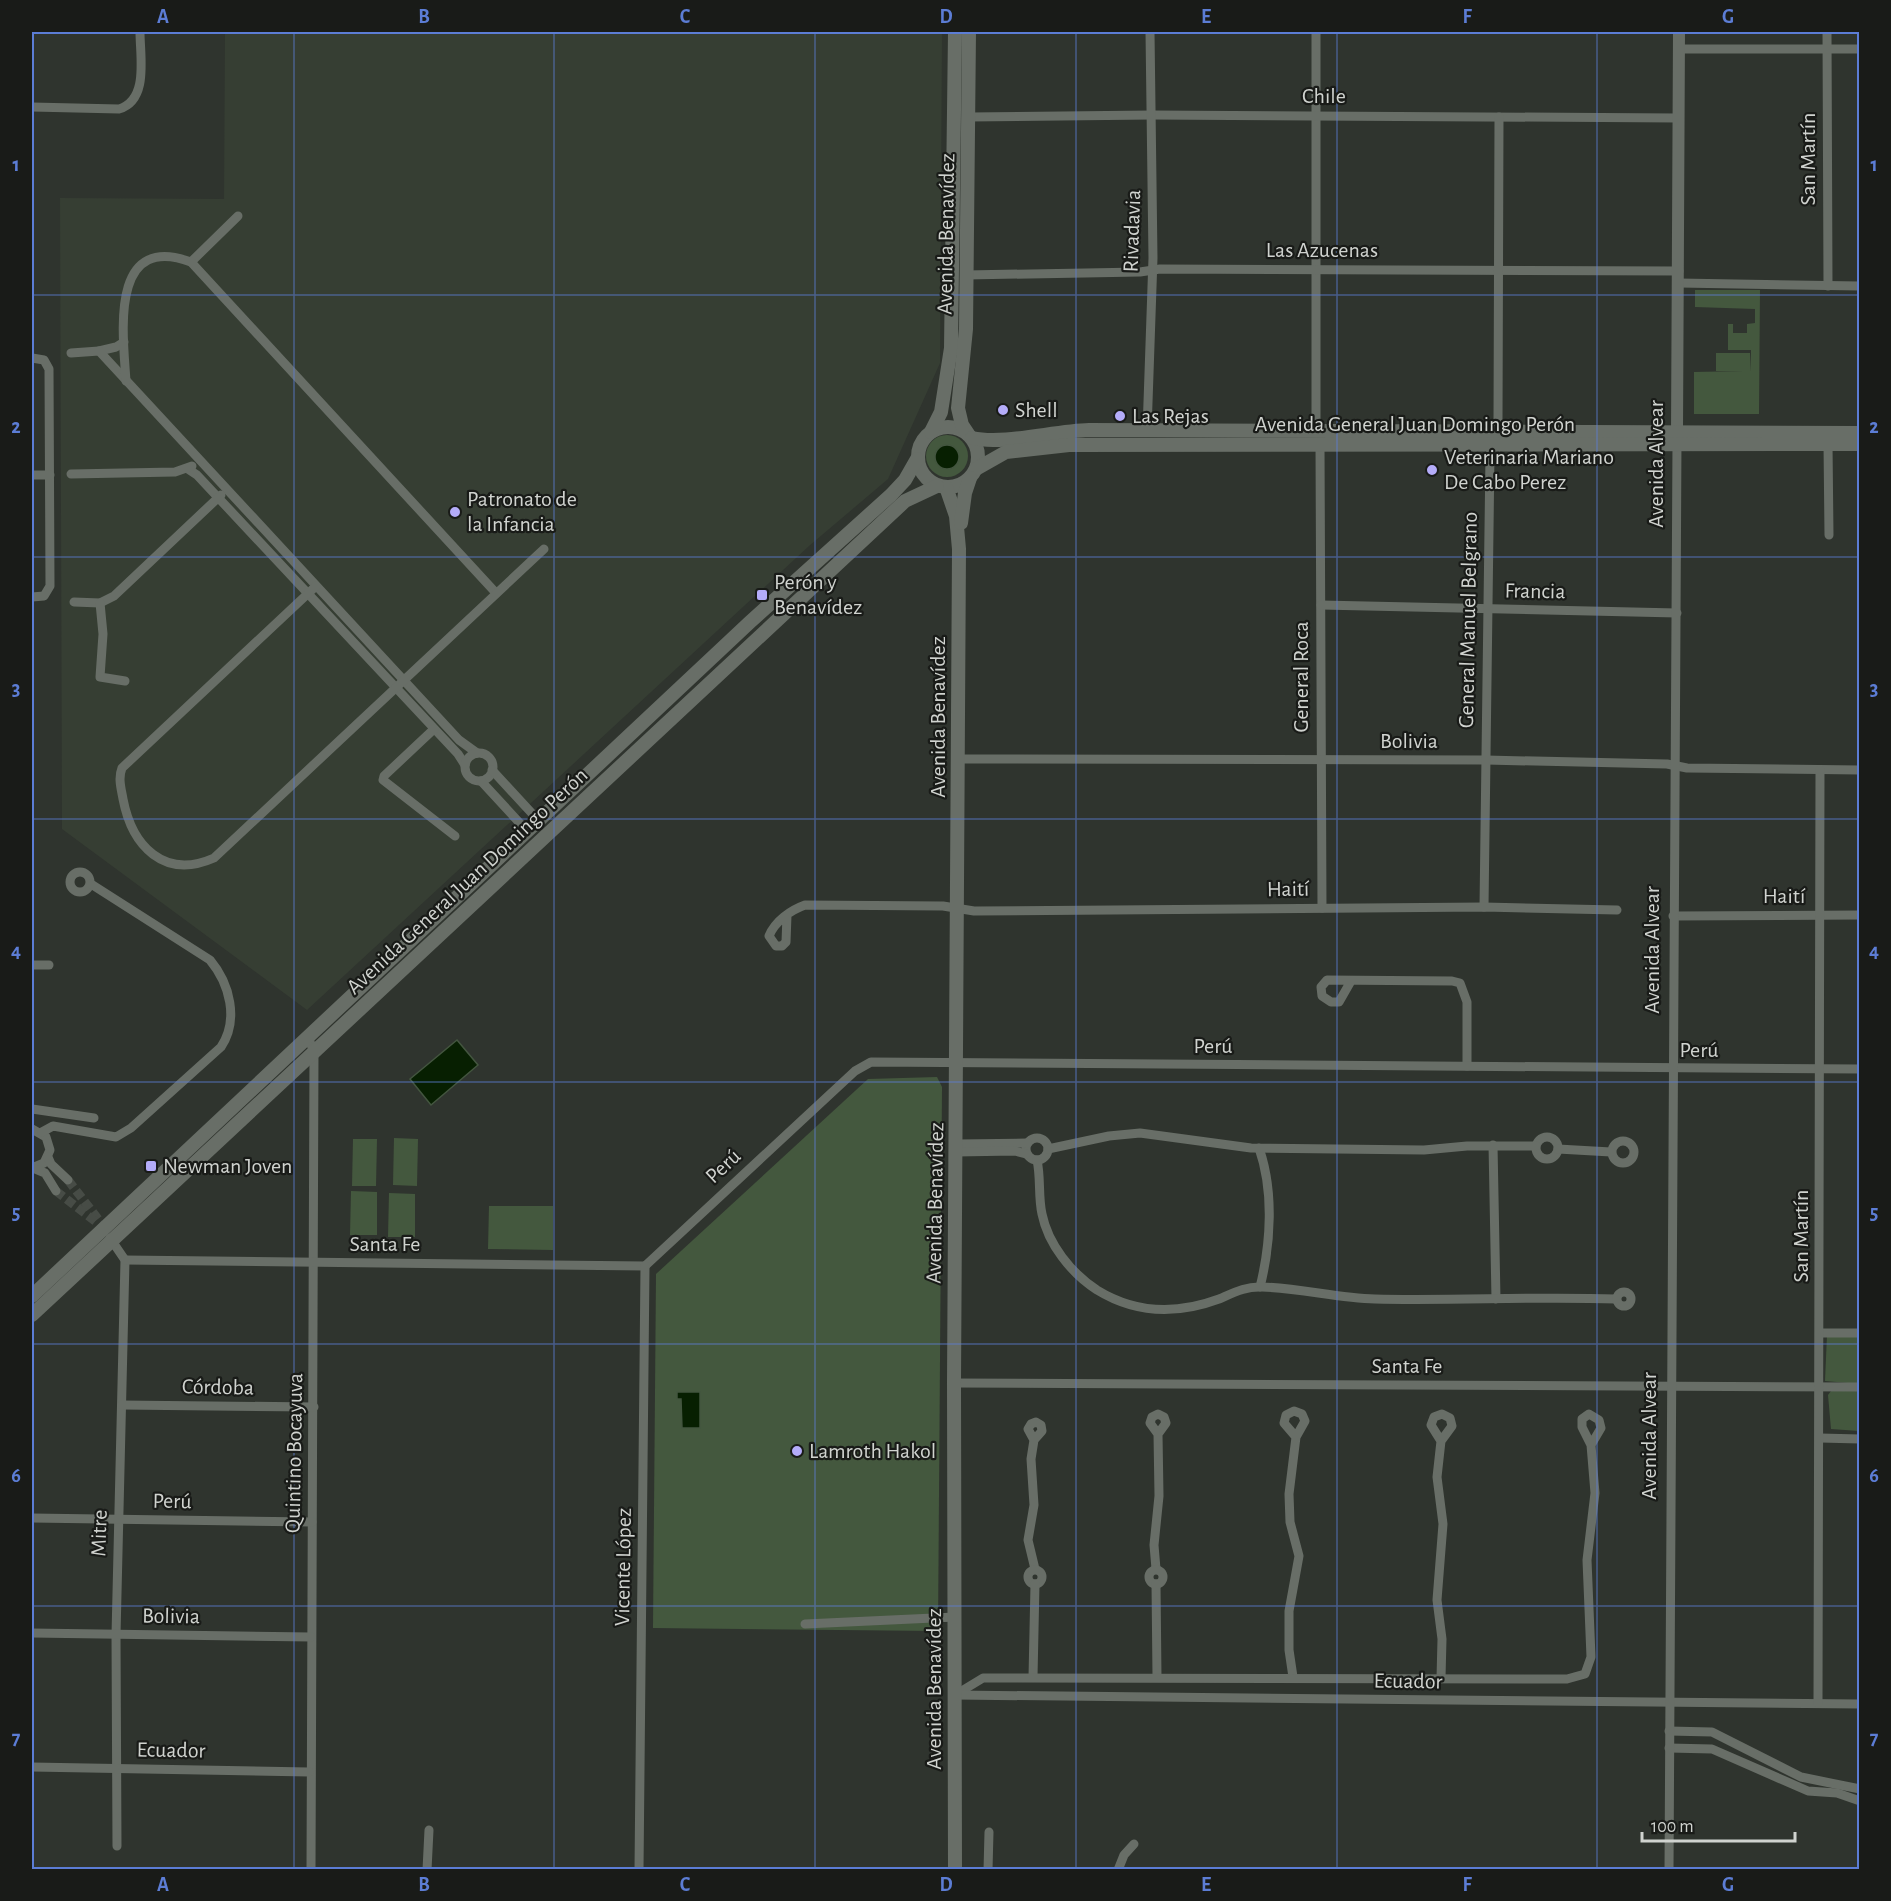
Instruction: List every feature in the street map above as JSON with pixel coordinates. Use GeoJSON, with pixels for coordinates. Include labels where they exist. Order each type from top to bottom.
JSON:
{"type":"FeatureCollection","features":[{"type":"Feature","properties":{"kind":"main road","name":"Avenida Benavídez"},"geometry":{"type":"LineString","coordinates":[[931,432],[941,412],[951,348],[955,32]]}},
{"type":"Feature","properties":{"kind":"main road","name":"Avenida Benavídez"},"geometry":{"type":"LineString","coordinates":[[969,32],[966,329],[958,408],[962,425],[970,436]]}},
{"type":"Feature","properties":{"kind":"main road"},"geometry":{"type":"LineString","coordinates":[[950,426],[970,436],[978,453],[973,473],[960,485],[942,486],[923,475],[917,459],[921,443],[931,432],[950,426]]}},
{"type":"Feature","properties":{"kind":"main road","name":"Avenida General Juan Domingo Perón"},"geometry":{"type":"LineString","coordinates":[[970,436],[990,440],[1060,430],[1318,438]]}},
{"type":"Feature","properties":{"kind":"main road","name":"Avenida General Juan Domingo Perón"},"geometry":{"type":"LineString","coordinates":[[973,473],[1006,452],[1045,446],[1318,438],[1677,438],[1860,433]]}},
{"type":"Feature","properties":{"kind":"main road","name":"Avenida General Juan Domingo Perón"},"geometry":{"type":"LineString","coordinates":[[1677,438],[1860,444]]}},
{"type":"Feature","properties":{"kind":"main road","name":"Avenida General Juan Domingo Perón"},"geometry":{"type":"LineString","coordinates":[[32,1296],[750,622],[897,489],[917,459]]}},
{"type":"Feature","properties":{"kind":"main road","name":"Avenida Benavídez"},"geometry":{"type":"LineString","coordinates":[[955,1869],[954,1383],[959,909],[959,537],[965,493],[973,473]]}},
{"type":"Feature","properties":{"kind":"main road","name":"Avenida Benavídez"},"geometry":{"type":"LineString","coordinates":[[942,486],[952,500],[959,537]]}},
{"type":"Feature","properties":{"kind":"main road","name":"Avenida General Juan Domingo Perón"},"geometry":{"type":"LineString","coordinates":[[32,1315],[905,501],[942,486]]}},
{"type":"Feature","properties":{"kind":"street"},"geometry":{"type":"LineString","coordinates":[[32,107],[119,109],[129,106],[138,93],[140,82],[140,32]]}},
{"type":"Feature","properties":{"kind":"street","name":"Rivadavia"},"geometry":{"type":"LineString","coordinates":[[1147,431],[1151,270],[1150,32]]}},
{"type":"Feature","properties":{"kind":"street","name":"General Roca"},"geometry":{"type":"LineString","coordinates":[[1316,32],[1322,908]]}},
{"type":"Feature","properties":{"kind":"street","name":"Avenida Alvear"},"geometry":{"type":"LineString","coordinates":[[1669,1869],[1679,32]]}},
{"type":"Feature","properties":{"kind":"street","name":"San Martín"},"geometry":{"type":"LineString","coordinates":[[1827,32],[1828,286]]}},
{"type":"Feature","properties":{"kind":"street"},"geometry":{"type":"LineString","coordinates":[[1679,49],[1860,49]]}},
{"type":"Feature","properties":{"kind":"street","name":"Chile"},"geometry":{"type":"LineString","coordinates":[[969,117],[1316,115],[1678,118]]}},
{"type":"Feature","properties":{"kind":"street","name":"General Manuel Belgrano"},"geometry":{"type":"LineString","coordinates":[[1484,907],[1490,454],[1495,439],[1499,117]]}},
{"type":"Feature","properties":{"kind":"street"},"geometry":{"type":"LineString","coordinates":[[191,262],[238,216]]}},
{"type":"Feature","properties":{"kind":"street"},"geometry":{"type":"LineString","coordinates":[[126,381],[124,294],[130,278],[141,266],[155,258],[168,256],[191,262],[496,593]]}},
{"type":"Feature","properties":{"kind":"street","name":"Las Azucenas"},"geometry":{"type":"LineString","coordinates":[[966,275],[1151,270],[1497,270],[1860,286]]}},
{"type":"Feature","properties":{"kind":"street"},"geometry":{"type":"LineString","coordinates":[[71,353],[99,351],[116,347],[124,342]]}},
{"type":"Feature","properties":{"kind":"street"},"geometry":{"type":"LineString","coordinates":[[99,351],[459,740],[477,753],[489,758],[492,770],[539,821]]}},
{"type":"Feature","properties":{"kind":"street"},"geometry":{"type":"LineString","coordinates":[[32,358],[44,360],[49,369],[50,475],[50,586],[44,596],[32,597]]}},
{"type":"Feature","properties":{"kind":"street"},"geometry":{"type":"LineString","coordinates":[[1828,444],[1829,536]]}},
{"type":"Feature","properties":{"kind":"street"},"geometry":{"type":"LineString","coordinates":[[71,474],[176,472],[188,469],[198,460]]}},
{"type":"Feature","properties":{"kind":"street"},"geometry":{"type":"LineString","coordinates":[[188,469],[218,498],[434,729],[465,765],[470,778],[481,781],[528,832]]}},
{"type":"Feature","properties":{"kind":"street"},"geometry":{"type":"LineString","coordinates":[[32,475],[50,475]]}},
{"type":"Feature","properties":{"kind":"street"},"geometry":{"type":"LineString","coordinates":[[74,602],[100,603],[114,596],[227,489]]}},
{"type":"Feature","properties":{"kind":"street"},"geometry":{"type":"LineString","coordinates":[[316,586],[122,768],[119,776],[127,820],[142,846],[154,856],[184,866],[200,864],[214,858],[544,549]]}},
{"type":"Feature","properties":{"kind":"street"},"geometry":{"type":"LineString","coordinates":[[100,603],[103,634],[98,671],[100,677],[125,681]]}},
{"type":"Feature","properties":{"kind":"street","name":"Francia"},"geometry":{"type":"LineString","coordinates":[[1321,605],[1677,613]]}},
{"type":"Feature","properties":{"kind":"street"},"geometry":{"type":"LineString","coordinates":[[434,729],[384,776],[383,780],[454,836]]}},
{"type":"Feature","properties":{"kind":"street"},"geometry":{"type":"LineString","coordinates":[[465,765],[469,757],[477,753]]}},
{"type":"Feature","properties":{"kind":"street","name":"Bolivia"},"geometry":{"type":"LineString","coordinates":[[958,759],[1320,762],[1486,760],[1860,770]]}},
{"type":"Feature","properties":{"kind":"street"},"geometry":{"type":"LineString","coordinates":[[481,781],[487,778],[492,770]]}},
{"type":"Feature","properties":{"kind":"street","name":"San Martín"},"geometry":{"type":"LineString","coordinates":[[1818,1703],[1821,1333],[1820,770]]}},
{"type":"Feature","properties":{"kind":"street"},"geometry":{"type":"LineString","coordinates":[[42,1132],[53,1126],[116,1137],[131,1128],[221,1047],[229,1036],[232,1018],[228,992],[220,971],[210,960],[90,884]]}},
{"type":"Feature","properties":{"kind":"street","name":"Haití"},"geometry":{"type":"LineString","coordinates":[[787,915],[805,904],[943,906],[974,911],[1484,907],[1617,910]]}},
{"type":"Feature","properties":{"kind":"street","name":"Haití"},"geometry":{"type":"LineString","coordinates":[[1673,916],[1860,915]]}},
{"type":"Feature","properties":{"kind":"street"},"geometry":{"type":"LineString","coordinates":[[32,965],[49,965]]}},
{"type":"Feature","properties":{"kind":"street"},"geometry":{"type":"LineString","coordinates":[[1351,981],[1452,981],[1460,983],[1467,1002],[1467,1066]]}},
{"type":"Feature","properties":{"kind":"street","name":"Quintino Bocayuva"},"geometry":{"type":"LineString","coordinates":[[308,1037],[314,1052],[315,1263],[309,1772],[311,1869]]}},
{"type":"Feature","properties":{"kind":"street","name":"Perú"},"geometry":{"type":"LineString","coordinates":[[645,1266],[864,1065],[882,1061],[956,1065],[1467,1066],[1672,1070],[1860,1070]]}},
{"type":"Feature","properties":{"kind":"street"},"geometry":{"type":"LineString","coordinates":[[32,1109],[93,1118]]}},
{"type":"Feature","properties":{"kind":"street"},"geometry":{"type":"LineString","coordinates":[[32,1129],[42,1132],[49,1144],[48,1157],[51,1164],[68,1180]]}},
{"type":"Feature","properties":{"kind":"street"},"geometry":{"type":"LineString","coordinates":[[1048,1149],[1109,1136],[1140,1133],[1259,1148],[1424,1150],[1493,1145],[1536,1146]]}},
{"type":"Feature","properties":{"kind":"street"},"geometry":{"type":"LineString","coordinates":[[1549,1136],[1557,1142],[1558,1149],[1551,1158],[1544,1158],[1538,1154],[1536,1146],[1539,1140],[1549,1136]]}},
{"type":"Feature","properties":{"kind":"street"},"geometry":{"type":"LineString","coordinates":[[1033,1138],[1040,1138],[1046,1142],[1048,1149],[1043,1158],[1037,1160],[1016,1151],[956,1148],[1027,1143],[1033,1138]]}},
{"type":"Feature","properties":{"kind":"street"},"geometry":{"type":"LineString","coordinates":[[1026,1154],[1027,1143]]}},
{"type":"Feature","properties":{"kind":"street"},"geometry":{"type":"LineString","coordinates":[[1493,1145],[1496,1299]]}},
{"type":"Feature","properties":{"kind":"street"},"geometry":{"type":"LineString","coordinates":[[1259,1148],[1268,1189],[1269,1220],[1260,1287]]}},
{"type":"Feature","properties":{"kind":"street"},"geometry":{"type":"LineString","coordinates":[[1558,1149],[1611,1152]]}},
{"type":"Feature","properties":{"kind":"street"},"geometry":{"type":"LineString","coordinates":[[32,1168],[44,1163],[48,1157]]}},
{"type":"Feature","properties":{"kind":"street"},"geometry":{"type":"LineString","coordinates":[[1037,1160],[1042,1214],[1048,1234],[1056,1249],[1084,1280],[1107,1295],[1142,1308],[1165,1311],[1191,1307],[1247,1288],[1260,1287],[1348,1298],[1616,1299]]}},
{"type":"Feature","properties":{"kind":"street"},"geometry":{"type":"LineString","coordinates":[[32,1168],[45,1173],[56,1191]]}},
{"type":"Feature","properties":{"kind":"street"},"geometry":{"type":"LineString","coordinates":[[104,1228],[125,1260]]}},
{"type":"Feature","properties":{"kind":"street","name":"Santa Fe"},"geometry":{"type":"LineString","coordinates":[[125,1260],[645,1266]]}},
{"type":"Feature","properties":{"kind":"street","name":"Mitre"},"geometry":{"type":"LineString","coordinates":[[117,1846],[116,1635],[125,1260]]}},
{"type":"Feature","properties":{"kind":"street","name":"Vicente López"},"geometry":{"type":"LineString","coordinates":[[639,1869],[645,1266]]}},
{"type":"Feature","properties":{"kind":"street"},"geometry":{"type":"LineString","coordinates":[[1821,1333],[1860,1334]]}},
{"type":"Feature","properties":{"kind":"street","name":"Santa Fe"},"geometry":{"type":"LineString","coordinates":[[954,1383],[1860,1387]]}},
{"type":"Feature","properties":{"kind":"street","name":"Córdoba"},"geometry":{"type":"LineString","coordinates":[[122,1405],[314,1407]]}},
{"type":"Feature","properties":{"kind":"street"},"geometry":{"type":"LineString","coordinates":[[1157,1677],[1156,1584],[1162,1581],[1164,1576],[1156,1569],[1154,1545],[1159,1496],[1158,1434]]}},
{"type":"Feature","properties":{"kind":"street"},"geometry":{"type":"LineString","coordinates":[[1293,1677],[1289,1650],[1289,1611],[1299,1556],[1289,1509],[1296,1437]]}},
{"type":"Feature","properties":{"kind":"street"},"geometry":{"type":"LineString","coordinates":[[1820,1438],[1860,1439]]}},
{"type":"Feature","properties":{"kind":"street"},"geometry":{"type":"LineString","coordinates":[[1033,1677],[1035,1584],[1040,1582],[1043,1576],[1039,1570],[1035,1569],[1029,1540],[1034,1505],[1031,1459],[1034,1440]]}},
{"type":"Feature","properties":{"kind":"street"},"geometry":{"type":"LineString","coordinates":[[1441,1441],[1437,1477],[1443,1524],[1437,1600],[1442,1639],[1441,1678]]}},
{"type":"Feature","properties":{"kind":"street"},"geometry":{"type":"LineString","coordinates":[[955,1695],[983,1678],[1293,1677],[1567,1680],[1585,1674],[1592,1657],[1587,1560],[1596,1493],[1591,1445]]}},
{"type":"Feature","properties":{"kind":"street","name":"Perú"},"geometry":{"type":"LineString","coordinates":[[32,1518],[312,1522]]}},
{"type":"Feature","properties":{"kind":"street"},"geometry":{"type":"LineString","coordinates":[[805,1624],[955,1617]]}},
{"type":"Feature","properties":{"kind":"street","name":"Bolivia"},"geometry":{"type":"LineString","coordinates":[[32,1633],[311,1637]]}},
{"type":"Feature","properties":{"kind":"street","name":"Ecuador"},"geometry":{"type":"LineString","coordinates":[[955,1695],[1860,1704]]}},
{"type":"Feature","properties":{"kind":"street"},"geometry":{"type":"LineString","coordinates":[[1669,1731],[1713,1732],[1801,1777],[1860,1789]]}},
{"type":"Feature","properties":{"kind":"street"},"geometry":{"type":"LineString","coordinates":[[1669,1748],[1712,1749],[1808,1791],[1837,1793],[1860,1801]]}},
{"type":"Feature","properties":{"kind":"street","name":"Ecuador"},"geometry":{"type":"LineString","coordinates":[[32,1767],[309,1772]]}},
{"type":"Feature","properties":{"kind":"street"},"geometry":{"type":"LineString","coordinates":[[427,1869],[429,1830]]}},
{"type":"Feature","properties":{"kind":"street"},"geometry":{"type":"LineString","coordinates":[[988,1869],[989,1832]]}},
{"type":"Feature","properties":{"kind":"street"},"geometry":{"type":"LineString","coordinates":[[1118,1869],[1124,1855],[1134,1844]]}},
{"type":"Feature","properties":{"kind":"shaded area","name":"Patronato de la Infancia"},"geometry":{"type":"Polygon","coordinates":[[[225,32],[942,32],[940,363],[888,479],[809,546],[307,1010],[62,829],[60,198],[224,199],[225,32]]]}},
{"type":"Feature","properties":{"kind":"shaded area"},"geometry":{"type":"Polygon","coordinates":[[[1695,290],[1760,290],[1759,414],[1694,414],[1694,372],[1744,371],[1716,371],[1716,353],[1750,353],[1751,372],[1751,350],[1728,350],[1728,324],[1733,324],[1733,333],[1747,333],[1747,324],[1755,323],[1755,309],[1695,307],[1695,290]]]}},
{"type":"Feature","properties":{"kind":"shaded area"},"geometry":{"type":"Polygon","coordinates":[[[947,435],[961,442],[968,456],[961,470],[947,477],[933,470],[926,456],[933,442],[947,435]]]}},
{"type":"Feature","properties":{"kind":"shaded area"},"geometry":{"type":"Polygon","coordinates":[[[947,445],[952,446],[958,452],[958,462],[952,468],[947,469],[942,468],[936,462],[935,457],[936,452],[942,446],[947,445]]]}},
{"type":"Feature","properties":{"kind":"shaded area"},"geometry":{"type":"Polygon","coordinates":[[[457,1040],[478,1065],[431,1105],[410,1079],[457,1040]]]}},
{"type":"Feature","properties":{"kind":"shaded area","name":"Lamroth Hakol"},"geometry":{"type":"Polygon","coordinates":[[[937,1077],[942,1087],[938,1631],[653,1628],[656,1274],[868,1079],[937,1077]]]}},
{"type":"Feature","properties":{"kind":"shaded area"},"geometry":{"type":"Polygon","coordinates":[[[394,1138],[418,1139],[417,1186],[393,1185],[394,1138]]]}},
{"type":"Feature","properties":{"kind":"shaded area"},"geometry":{"type":"Polygon","coordinates":[[[353,1139],[377,1139],[376,1186],[352,1186],[353,1139]]]}},
{"type":"Feature","properties":{"kind":"shaded area"},"geometry":{"type":"Polygon","coordinates":[[[351,1191],[377,1192],[377,1235],[350,1235],[351,1191]]]}},
{"type":"Feature","properties":{"kind":"shaded area"},"geometry":{"type":"Polygon","coordinates":[[[389,1193],[415,1194],[415,1237],[388,1237],[389,1193]]]}},
{"type":"Feature","properties":{"kind":"shaded area"},"geometry":{"type":"Polygon","coordinates":[[[489,1206],[553,1206],[553,1250],[488,1249],[489,1206]]]}},
{"type":"Feature","properties":{"kind":"shaded area"},"geometry":{"type":"Polygon","coordinates":[[[1827,1335],[1859,1335],[1859,1384],[1825,1381],[1827,1335]]]}},
{"type":"Feature","properties":{"kind":"shaded area"},"geometry":{"type":"Polygon","coordinates":[[[1859,1390],[1859,1431],[1831,1429],[1828,1395],[1831,1391],[1859,1390]]]}},
{"type":"Feature","properties":{"kind":"shaded area"},"geometry":{"type":"Polygon","coordinates":[[[677,1392],[700,1392],[700,1428],[682,1428],[681,1399],[677,1399],[677,1392]]]}},
{"type":"Feature","properties":{"kind":"tunnel"},"geometry":{"type":"LineString","coordinates":[[68,1180],[98,1219]]}},
{"type":"Feature","properties":{"kind":"tunnel"},"geometry":{"type":"LineString","coordinates":[[56,1191],[104,1228]]}},
{"type":"Feature","properties":{"kind":"place","name":"Shell"},"geometry":{"type":"Point","coordinates":[1003,410]}},
{"type":"Feature","properties":{"kind":"place","name":"Las Rejas"},"geometry":{"type":"Point","coordinates":[1120,416]}},
{"type":"Feature","properties":{"kind":"place","name":"Veterinaria Mariano De Cabo Perez"},"geometry":{"type":"Point","coordinates":[1432,470]}},
{"type":"Feature","properties":{"kind":"place","name":"Patronato de la Infancia"},"geometry":{"type":"Point","coordinates":[455,512]}},
{"type":"Feature","properties":{"kind":"place","name":"Perón y Benavídez"},"geometry":{"type":"Point","coordinates":[762,595]}},
{"type":"Feature","properties":{"kind":"place","name":"Newman Joven"},"geometry":{"type":"Point","coordinates":[151,1166]}},
{"type":"Feature","properties":{"kind":"place","name":"Lamroth Hakol"},"geometry":{"type":"Point","coordinates":[797,1451]}}]}
